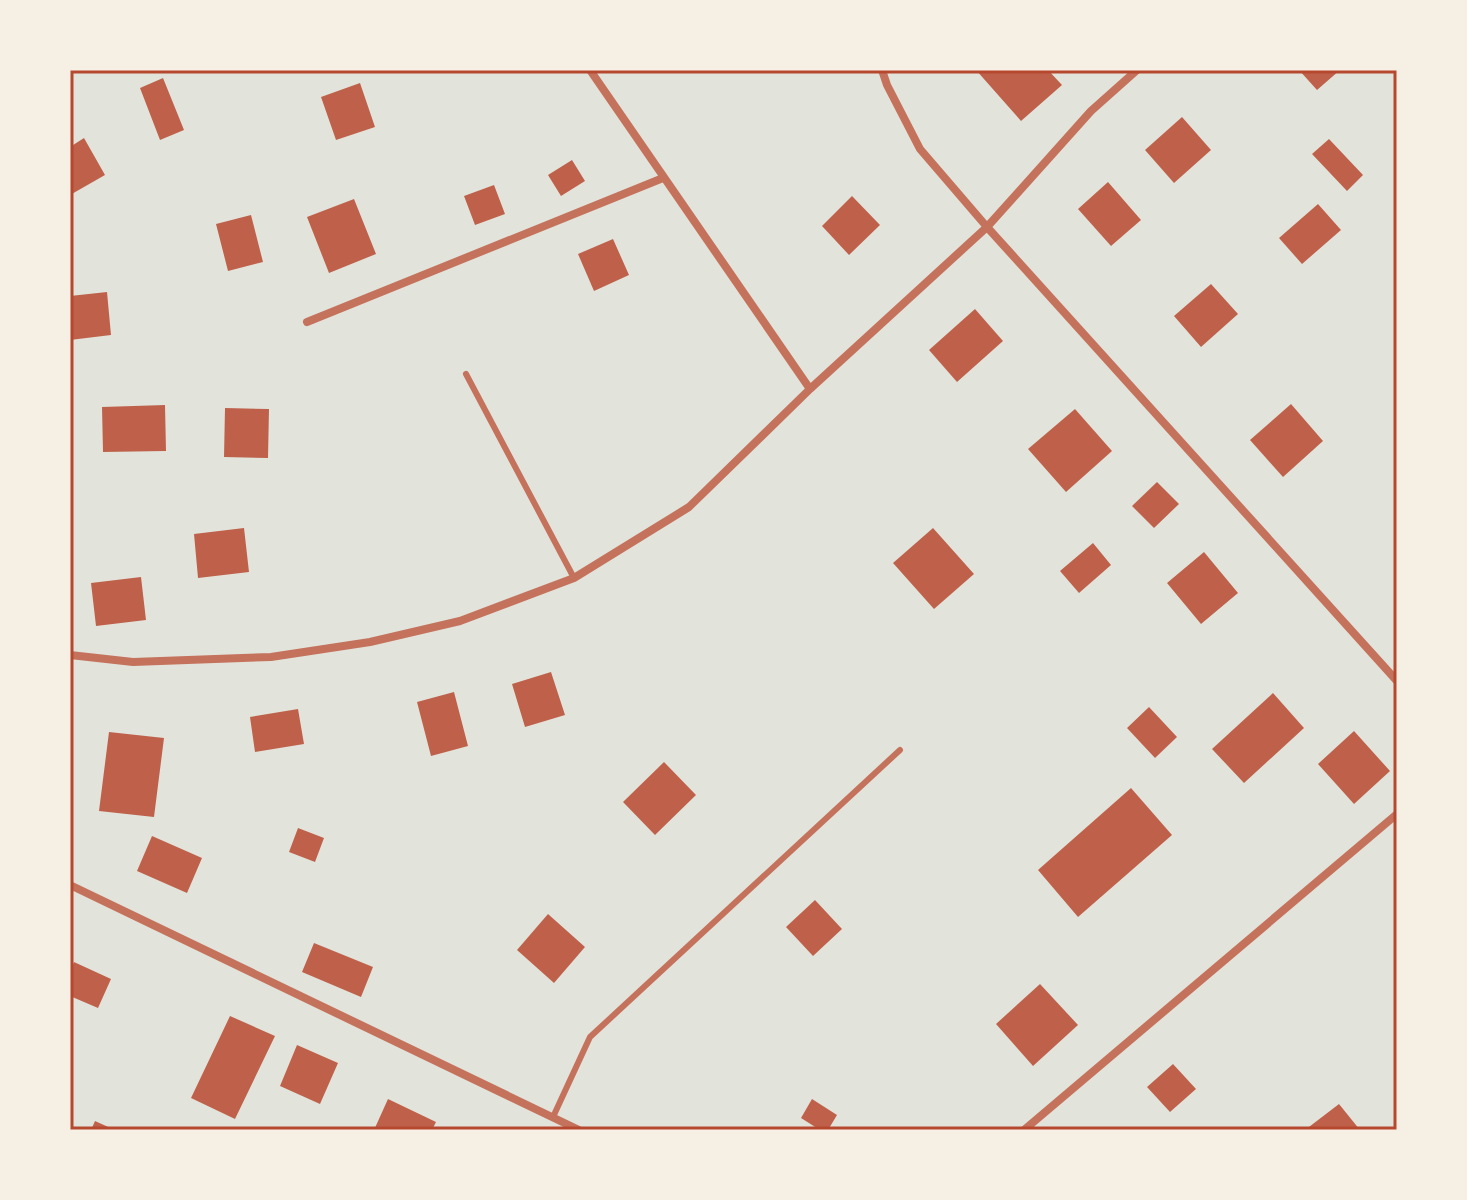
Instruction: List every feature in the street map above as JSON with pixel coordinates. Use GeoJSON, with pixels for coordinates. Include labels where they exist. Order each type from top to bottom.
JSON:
{"type":"FeatureCollection","features":[{"type":"Feature","properties":{"kind":"street"},"geometry":{"type":"LineString","coordinates":[[590,70],[810,389]]}},
{"type":"Feature","properties":{"kind":"street"},"geometry":{"type":"LineString","coordinates":[[882,70],[920,149],[1397,681]]}},
{"type":"Feature","properties":{"kind":"street"},"geometry":{"type":"LineString","coordinates":[[70,655],[133,662],[271,657],[327,649],[460,621],[574,578],[689,507],[810,389],[987,227],[1091,111],[1137,70]]}},
{"type":"Feature","properties":{"kind":"street"},"geometry":{"type":"LineString","coordinates":[[307,322],[663,178]]}},
{"type":"Feature","properties":{"kind":"street"},"geometry":{"type":"LineString","coordinates":[[1024,1130],[1397,814]]}},
{"type":"Feature","properties":{"kind":"street"},"geometry":{"type":"LineString","coordinates":[[70,885],[579,1130]]}},
{"type":"Feature","properties":{"kind":"lane"},"geometry":{"type":"LineString","coordinates":[[466,374],[574,578]]}},
{"type":"Feature","properties":{"kind":"lane"},"geometry":{"type":"LineString","coordinates":[[553,1117],[590,1037],[900,750]]}},
{"type":"Feature","properties":{"kind":"shaded area"},"geometry":{"type":"Polygon","coordinates":[[[70,70],[1397,70],[1397,1130],[70,1130],[70,70]]]}},
{"type":"Feature","properties":{"kind":"building"},"geometry":{"type":"Polygon","coordinates":[[[976,70],[1048,70],[1062,85],[1021,121],[976,70]]]}},
{"type":"Feature","properties":{"kind":"building"},"geometry":{"type":"Polygon","coordinates":[[[1299,70],[1340,70],[1317,90],[1299,70]]]}},
{"type":"Feature","properties":{"kind":"building"},"geometry":{"type":"Polygon","coordinates":[[[163,78],[184,130],[160,140],[140,88],[163,78]]]}},
{"type":"Feature","properties":{"kind":"building"},"geometry":{"type":"Polygon","coordinates":[[[360,83],[375,127],[336,140],[321,97],[360,83]]]}},
{"type":"Feature","properties":{"kind":"building"},"geometry":{"type":"Polygon","coordinates":[[[1182,117],[1211,150],[1174,183],[1145,150],[1182,117]]]}},
{"type":"Feature","properties":{"kind":"building"},"geometry":{"type":"Polygon","coordinates":[[[84,138],[105,175],[70,195],[70,147],[84,138]]]}},
{"type":"Feature","properties":{"kind":"building"},"geometry":{"type":"Polygon","coordinates":[[[1329,139],[1363,175],[1347,191],[1312,154],[1329,139]]]}},
{"type":"Feature","properties":{"kind":"building"},"geometry":{"type":"Polygon","coordinates":[[[572,160],[585,181],[561,196],[548,175],[572,160]]]}},
{"type":"Feature","properties":{"kind":"building"},"geometry":{"type":"Polygon","coordinates":[[[1108,182],[1141,220],[1111,246],[1078,209],[1108,182]]]}},
{"type":"Feature","properties":{"kind":"building"},"geometry":{"type":"Polygon","coordinates":[[[494,185],[505,214],[475,225],[464,196],[494,185]]]}},
{"type":"Feature","properties":{"kind":"building"},"geometry":{"type":"Polygon","coordinates":[[[852,196],[880,225],[849,255],[822,226],[852,196]]]}},
{"type":"Feature","properties":{"kind":"building"},"geometry":{"type":"Polygon","coordinates":[[[354,199],[376,254],[329,273],[307,217],[354,199]]]}},
{"type":"Feature","properties":{"kind":"building"},"geometry":{"type":"Polygon","coordinates":[[[1318,204],[1341,230],[1302,264],[1279,238],[1318,204]]]}},
{"type":"Feature","properties":{"kind":"building"},"geometry":{"type":"Polygon","coordinates":[[[251,215],[263,262],[228,271],[216,224],[251,215]]]}},
{"type":"Feature","properties":{"kind":"building"},"geometry":{"type":"Polygon","coordinates":[[[613,239],[629,275],[594,291],[578,254],[613,239]]]}},
{"type":"Feature","properties":{"kind":"building"},"geometry":{"type":"Polygon","coordinates":[[[1211,284],[1238,314],[1201,347],[1174,316],[1211,284]]]}},
{"type":"Feature","properties":{"kind":"building"},"geometry":{"type":"Polygon","coordinates":[[[107,292],[111,335],[70,340],[70,296],[107,292]]]}},
{"type":"Feature","properties":{"kind":"building"},"geometry":{"type":"Polygon","coordinates":[[[975,309],[1003,341],[957,382],[929,350],[975,309]]]}},
{"type":"Feature","properties":{"kind":"building"},"geometry":{"type":"Polygon","coordinates":[[[1291,404],[1323,441],[1283,477],[1250,440],[1291,404]]]}},
{"type":"Feature","properties":{"kind":"building"},"geometry":{"type":"Polygon","coordinates":[[[165,405],[166,451],[103,452],[102,407],[165,405]]]}},
{"type":"Feature","properties":{"kind":"building"},"geometry":{"type":"Polygon","coordinates":[[[225,408],[269,409],[268,458],[224,457],[225,408]]]}},
{"type":"Feature","properties":{"kind":"building"},"geometry":{"type":"Polygon","coordinates":[[[1075,409],[1112,451],[1066,492],[1028,449],[1075,409]]]}},
{"type":"Feature","properties":{"kind":"building"},"geometry":{"type":"Polygon","coordinates":[[[1157,482],[1179,504],[1154,528],[1132,506],[1157,482]]]}},
{"type":"Feature","properties":{"kind":"building"},"geometry":{"type":"Polygon","coordinates":[[[244,528],[249,572],[198,578],[194,534],[244,528]]]}},
{"type":"Feature","properties":{"kind":"building"},"geometry":{"type":"Polygon","coordinates":[[[933,528],[974,574],[934,609],[893,563],[933,528]]]}},
{"type":"Feature","properties":{"kind":"building"},"geometry":{"type":"Polygon","coordinates":[[[1093,543],[1111,565],[1079,593],[1060,571],[1093,543]]]}},
{"type":"Feature","properties":{"kind":"building"},"geometry":{"type":"Polygon","coordinates":[[[1204,552],[1238,593],[1201,624],[1167,583],[1204,552]]]}},
{"type":"Feature","properties":{"kind":"building"},"geometry":{"type":"Polygon","coordinates":[[[141,577],[146,620],[96,626],[91,583],[141,577]]]}},
{"type":"Feature","properties":{"kind":"building"},"geometry":{"type":"Polygon","coordinates":[[[551,672],[565,715],[525,727],[512,684],[551,672]]]}},
{"type":"Feature","properties":{"kind":"building"},"geometry":{"type":"Polygon","coordinates":[[[454,692],[468,746],[431,756],[417,702],[454,692]]]}},
{"type":"Feature","properties":{"kind":"building"},"geometry":{"type":"Polygon","coordinates":[[[1273,693],[1304,728],[1244,783],[1212,749],[1273,693]]]}},
{"type":"Feature","properties":{"kind":"building"},"geometry":{"type":"Polygon","coordinates":[[[1149,707],[1177,737],[1155,758],[1127,728],[1149,707]]]}},
{"type":"Feature","properties":{"kind":"building"},"geometry":{"type":"Polygon","coordinates":[[[298,709],[304,744],[255,752],[250,717],[298,709]]]}},
{"type":"Feature","properties":{"kind":"building"},"geometry":{"type":"Polygon","coordinates":[[[1354,731],[1390,771],[1354,804],[1318,764],[1354,731]]]}},
{"type":"Feature","properties":{"kind":"building"},"geometry":{"type":"Polygon","coordinates":[[[109,732],[164,738],[154,817],[99,811],[109,732]]]}},
{"type":"Feature","properties":{"kind":"building"},"geometry":{"type":"Polygon","coordinates":[[[664,762],[696,795],[655,835],[623,802],[664,762]]]}},
{"type":"Feature","properties":{"kind":"building"},"geometry":{"type":"Polygon","coordinates":[[[1131,788],[1172,835],[1078,917],[1038,870],[1131,788]]]}},
{"type":"Feature","properties":{"kind":"building"},"geometry":{"type":"Polygon","coordinates":[[[298,828],[324,838],[315,862],[289,852],[298,828]]]}},
{"type":"Feature","properties":{"kind":"building"},"geometry":{"type":"Polygon","coordinates":[[[152,836],[202,858],[187,893],[137,871],[152,836]]]}},
{"type":"Feature","properties":{"kind":"building"},"geometry":{"type":"Polygon","coordinates":[[[815,900],[842,929],[813,956],[786,927],[815,900]]]}},
{"type":"Feature","properties":{"kind":"building"},"geometry":{"type":"Polygon","coordinates":[[[548,914],[585,947],[554,983],[517,950],[548,914]]]}},
{"type":"Feature","properties":{"kind":"building"},"geometry":{"type":"Polygon","coordinates":[[[314,943],[373,967],[361,997],[302,972],[314,943]]]}},
{"type":"Feature","properties":{"kind":"building"},"geometry":{"type":"Polygon","coordinates":[[[74,962],[111,979],[98,1008],[70,996],[70,972],[74,962]]]}},
{"type":"Feature","properties":{"kind":"building"},"geometry":{"type":"Polygon","coordinates":[[[1040,984],[1078,1025],[1033,1066],[996,1024],[1040,984]]]}},
{"type":"Feature","properties":{"kind":"building"},"geometry":{"type":"Polygon","coordinates":[[[230,1016],[275,1036],[235,1119],[191,1098],[230,1016]]]}},
{"type":"Feature","properties":{"kind":"building"},"geometry":{"type":"Polygon","coordinates":[[[297,1045],[338,1063],[320,1104],[280,1086],[297,1045]]]}},
{"type":"Feature","properties":{"kind":"building"},"geometry":{"type":"Polygon","coordinates":[[[1173,1064],[1196,1089],[1170,1112],[1147,1087],[1173,1064]]]}},
{"type":"Feature","properties":{"kind":"building"},"geometry":{"type":"Polygon","coordinates":[[[388,1099],[436,1122],[432,1130],[374,1130],[388,1099]]]}},
{"type":"Feature","properties":{"kind":"building"},"geometry":{"type":"Polygon","coordinates":[[[812,1099],[837,1115],[828,1130],[820,1130],[801,1118],[812,1099]]]}},
{"type":"Feature","properties":{"kind":"building"},"geometry":{"type":"Polygon","coordinates":[[[1339,1104],[1360,1130],[1305,1130],[1339,1104]]]}},
{"type":"Feature","properties":{"kind":"building"},"geometry":{"type":"Polygon","coordinates":[[[95,1121],[115,1130],[91,1130],[95,1121]]]}}]}
